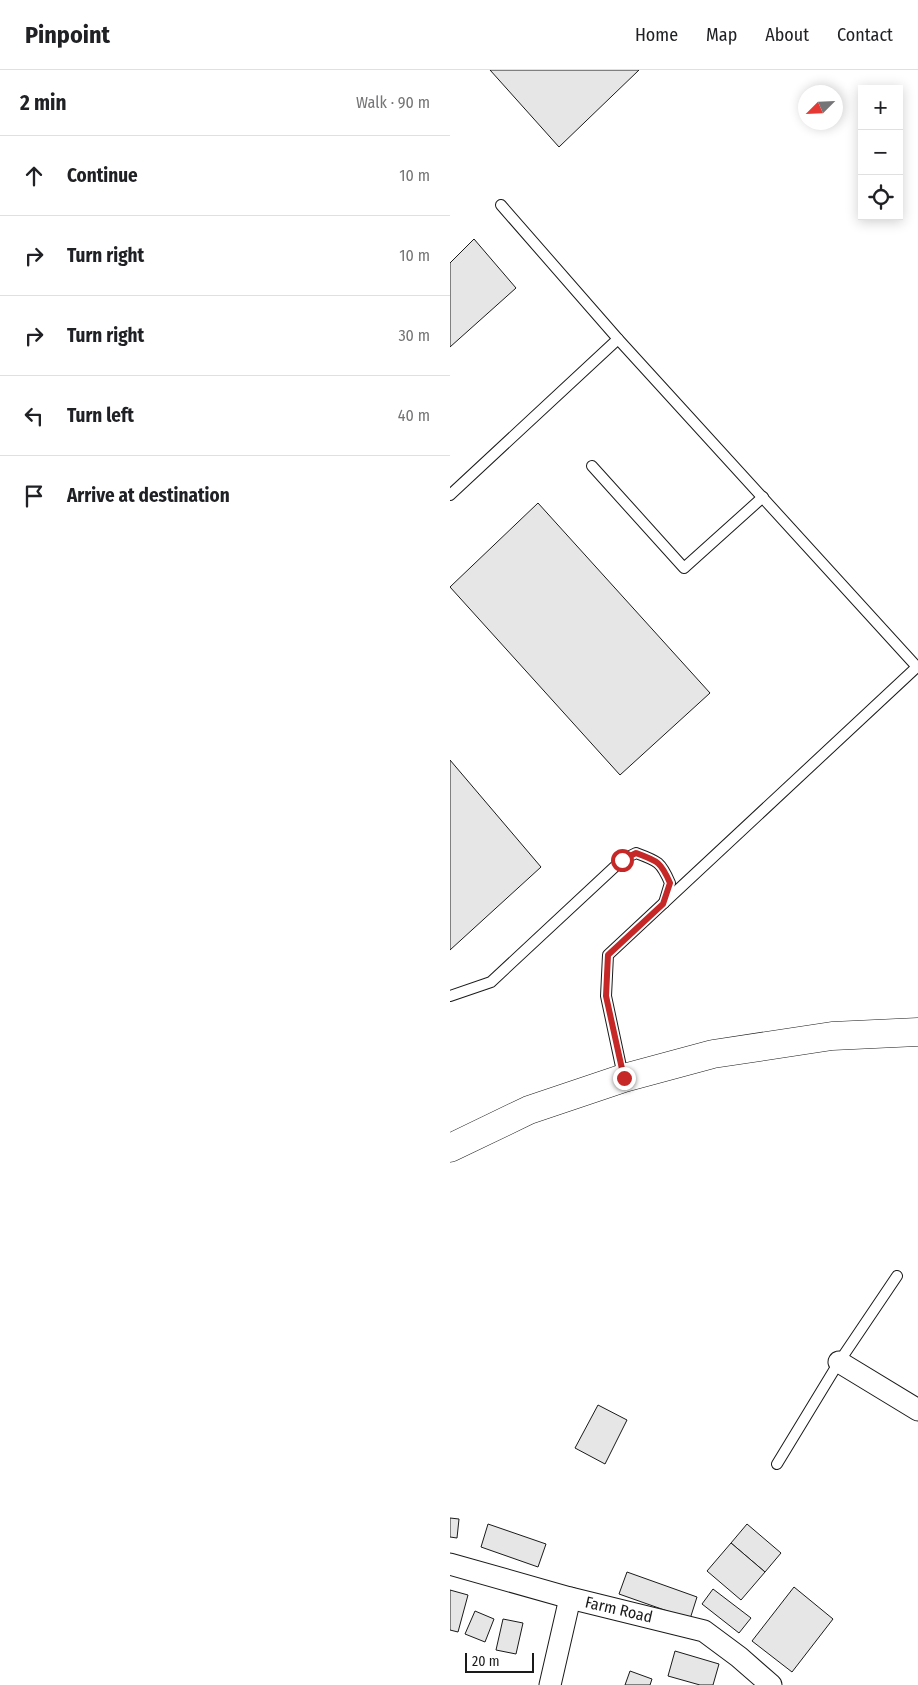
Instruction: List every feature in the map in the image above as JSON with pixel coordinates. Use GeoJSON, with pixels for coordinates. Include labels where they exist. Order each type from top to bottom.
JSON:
{"type":"FeatureCollection","features":[{"type":"Feature","properties":{"kind":"main road"},"geometry":{"type":"LineString","coordinates":[[450,1148],[529,1110],[624,1078],[722,1052],[832,1036],[918,1032]]}},
{"type":"Feature","properties":{"kind":"street"},"geometry":{"type":"LineString","coordinates":[[839,1362],[918,1410]]}},
{"type":"Feature","properties":{"kind":"street","name":"Farm Road"},"geometry":{"type":"LineString","coordinates":[[450,1564],[570,1598],[704,1631],[739,1657],[771,1685]]}},
{"type":"Feature","properties":{"kind":"street"},"geometry":{"type":"LineString","coordinates":[[550,1685],[570,1598]]}},
{"type":"Feature","properties":{"kind":"lane"},"geometry":{"type":"LineString","coordinates":[[501,206],[618,339],[918,667],[608,955],[606,996],[624,1078]]}},
{"type":"Feature","properties":{"kind":"lane"},"geometry":{"type":"LineString","coordinates":[[450,495],[618,339]]}},
{"type":"Feature","properties":{"kind":"lane"},"geometry":{"type":"LineString","coordinates":[[592,466],[684,568],[762,498]]}},
{"type":"Feature","properties":{"kind":"lane"},"geometry":{"type":"LineString","coordinates":[[450,996],[491,982],[622,860],[636,853],[653,859],[663,867],[670,883],[663,904]]}},
{"type":"Feature","properties":{"kind":"lane"},"geometry":{"type":"LineString","coordinates":[[777,1464],[839,1362],[897,1276]]}},
{"type":"Feature","properties":{"kind":"building"},"geometry":{"type":"Polygon","coordinates":[[[490,70],[639,70],[559,147],[490,70]]]}},
{"type":"Feature","properties":{"kind":"building"},"geometry":{"type":"Polygon","coordinates":[[[474,239],[516,288],[450,347],[450,263],[474,239]]]}},
{"type":"Feature","properties":{"kind":"building"},"geometry":{"type":"Polygon","coordinates":[[[538,503],[710,693],[620,775],[450,587],[538,503]]]}},
{"type":"Feature","properties":{"kind":"building"},"geometry":{"type":"Polygon","coordinates":[[[450,760],[541,867],[450,950],[450,760]]]}},
{"type":"Feature","properties":{"kind":"building"},"geometry":{"type":"Polygon","coordinates":[[[598,1405],[627,1420],[605,1464],[575,1448],[598,1405]]]}},
{"type":"Feature","properties":{"kind":"building"},"geometry":{"type":"Polygon","coordinates":[[[450,1518],[459,1519],[457,1538],[450,1537],[450,1518]]]}},
{"type":"Feature","properties":{"kind":"building"},"geometry":{"type":"Polygon","coordinates":[[[488,1524],[546,1544],[538,1567],[481,1547],[488,1524]]]}},
{"type":"Feature","properties":{"kind":"building"},"geometry":{"type":"Polygon","coordinates":[[[747,1524],[781,1553],[765,1572],[731,1543],[747,1524]]]}},
{"type":"Feature","properties":{"kind":"building"},"geometry":{"type":"Polygon","coordinates":[[[731,1543],[765,1572],[741,1600],[707,1571],[731,1543]]]}},
{"type":"Feature","properties":{"kind":"building"},"geometry":{"type":"Polygon","coordinates":[[[627,1572],[697,1597],[690,1619],[619,1594],[627,1572]]]}},
{"type":"Feature","properties":{"kind":"building"},"geometry":{"type":"Polygon","coordinates":[[[794,1587],[833,1619],[792,1672],[752,1641],[794,1587]]]}},
{"type":"Feature","properties":{"kind":"building"},"geometry":{"type":"Polygon","coordinates":[[[713,1589],[751,1618],[739,1633],[702,1604],[713,1589]]]}},
{"type":"Feature","properties":{"kind":"building"},"geometry":{"type":"Polygon","coordinates":[[[450,1590],[468,1595],[458,1632],[450,1630],[450,1590]]]}},
{"type":"Feature","properties":{"kind":"building"},"geometry":{"type":"Polygon","coordinates":[[[475,1611],[494,1619],[485,1642],[465,1634],[475,1611]]]}},
{"type":"Feature","properties":{"kind":"building"},"geometry":{"type":"Polygon","coordinates":[[[503,1619],[523,1623],[516,1654],[496,1650],[503,1619]]]}},
{"type":"Feature","properties":{"kind":"building"},"geometry":{"type":"Polygon","coordinates":[[[675,1651],[719,1664],[713,1685],[700,1685],[668,1676],[675,1651]]]}},
{"type":"Feature","properties":{"kind":"building"},"geometry":{"type":"Polygon","coordinates":[[[630,1671],[652,1679],[650,1685],[625,1685],[630,1671]]]}},
{"type":"Feature","properties":{"kind":"route"},"geometry":{"type":"LineString","coordinates":[[622,860],[636,853],[653,859],[663,867],[670,883],[663,904],[608,955],[606,996],[624,1078]]}}]}
